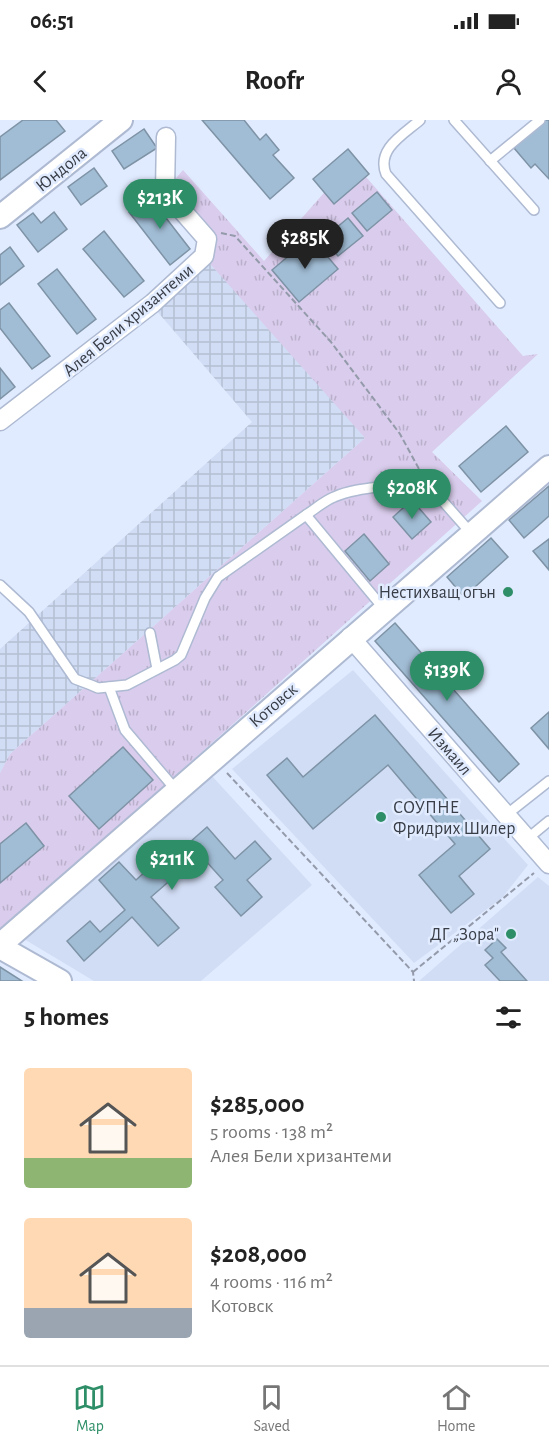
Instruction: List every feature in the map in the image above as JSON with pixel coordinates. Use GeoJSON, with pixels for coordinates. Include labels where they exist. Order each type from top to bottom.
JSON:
{"type":"FeatureCollection","features":[{"type":"Feature","properties":{"kind":"street","name":"Юндола"},"geometry":{"type":"LineString","coordinates":[[0,218],[121,120]]}},
{"type":"Feature","properties":{"kind":"street"},"geometry":{"type":"LineString","coordinates":[[166,137],[165,191],[207,239]]}},
{"type":"Feature","properties":{"kind":"street","name":"Алея Бели хризантеми"},"geometry":{"type":"LineString","coordinates":[[0,422],[153,303],[204,256],[207,239]]}},
{"type":"Feature","properties":{"kind":"street","name":"Котовск"},"geometry":{"type":"LineString","coordinates":[[0,946],[350,637],[549,467]]}},
{"type":"Feature","properties":{"kind":"street","name":"Измаил"},"geometry":{"type":"LineString","coordinates":[[350,637],[548,863]]}},
{"type":"Feature","properties":{"kind":"street"},"geometry":{"type":"LineString","coordinates":[[0,946],[60,981]]}},
{"type":"Feature","properties":{"kind":"lane"},"geometry":{"type":"LineString","coordinates":[[420,120],[388,148],[383,166],[386,174],[500,303]]}},
{"type":"Feature","properties":{"kind":"lane"},"geometry":{"type":"LineString","coordinates":[[454,120],[534,210]]}},
{"type":"Feature","properties":{"kind":"lane"},"geometry":{"type":"LineString","coordinates":[[490,161],[540,120]]}},
{"type":"Feature","properties":{"kind":"lane"},"geometry":{"type":"LineString","coordinates":[[0,585],[29,612],[75,679],[98,688],[109,687],[127,685],[182,655],[205,598],[218,577],[333,497],[351,492],[402,485],[417,480],[425,483],[471,534]]}},
{"type":"Feature","properties":{"kind":"lane"},"geometry":{"type":"LineString","coordinates":[[306,515],[384,609]]}},
{"type":"Feature","properties":{"kind":"lane"},"geometry":{"type":"LineString","coordinates":[[150,633],[157,669]]}},
{"type":"Feature","properties":{"kind":"lane"},"geometry":{"type":"LineString","coordinates":[[109,687],[125,730],[176,790]]}},
{"type":"Feature","properties":{"kind":"lane"},"geometry":{"type":"LineString","coordinates":[[506,815],[549,782]]}},
{"type":"Feature","properties":{"kind":"lane"},"geometry":{"type":"LineString","coordinates":[[527,839],[549,821]]}},
{"type":"Feature","properties":{"kind":"path"},"geometry":{"type":"LineString","coordinates":[[207,239],[222,232],[235,236],[255,256],[331,342],[379,404],[400,434],[425,483]]}},
{"type":"Feature","properties":{"kind":"path"},"geometry":{"type":"LineString","coordinates":[[213,758],[413,972],[414,981]]}},
{"type":"Feature","properties":{"kind":"path"},"geometry":{"type":"LineString","coordinates":[[413,972],[548,863]]}},
{"type":"Feature","properties":{"kind":"shaded area"},"geometry":{"type":"Polygon","coordinates":[[[204,257],[310,371],[365,438],[10,754],[0,773],[0,649],[252,422],[150,303],[204,257]]]}},
{"type":"Feature","properties":{"kind":"shaded area","name":"СОУПНЕ Фридрих Шилер"},"geometry":{"type":"Polygon","coordinates":[[[353,670],[528,865],[502,898],[414,963],[232,769],[353,670]]]}},
{"type":"Feature","properties":{"kind":"shaded area"},"geometry":{"type":"Polygon","coordinates":[[[212,776],[312,885],[201,981],[94,981],[24,939],[212,776]]]}},
{"type":"Feature","properties":{"kind":"shaded area","name":"ДГ „Зора\""},"geometry":{"type":"Polygon","coordinates":[[[538,877],[549,886],[549,981],[419,981],[538,877]]]}},
{"type":"Feature","properties":{"kind":"green space"},"geometry":{"type":"Polygon","coordinates":[[[352,161],[523,356],[538,354],[432,452],[482,501],[3,930],[0,929],[0,773],[10,754],[365,438],[204,257],[207,239],[165,191],[183,170],[264,261],[352,161]]]}},
{"type":"Feature","properties":{"kind":"building"},"geometry":{"type":"Polygon","coordinates":[[[23,120],[56,120],[65,131],[0,180],[0,137],[23,120]]]}},
{"type":"Feature","properties":{"kind":"building"},"geometry":{"type":"Polygon","coordinates":[[[202,120],[244,120],[260,140],[266,134],[279,150],[273,155],[294,178],[270,199],[202,120]]]}},
{"type":"Feature","properties":{"kind":"building"},"geometry":{"type":"Polygon","coordinates":[[[545,120],[549,120],[549,179],[535,164],[531,168],[514,148],[545,120]]]}},
{"type":"Feature","properties":{"kind":"building"},"geometry":{"type":"Polygon","coordinates":[[[144,129],[157,148],[124,169],[112,151],[144,129]]]}},
{"type":"Feature","properties":{"kind":"building"},"geometry":{"type":"Polygon","coordinates":[[[348,149],[369,174],[334,204],[313,179],[348,149]]]}},
{"type":"Feature","properties":{"kind":"building"},"geometry":{"type":"Polygon","coordinates":[[[94,168],[107,186],[81,205],[68,187],[94,168]]]}},
{"type":"Feature","properties":{"kind":"building"},"geometry":{"type":"Polygon","coordinates":[[[377,192],[392,210],[367,231],[352,213],[377,192]]]}},
{"type":"Feature","properties":{"kind":"building"},"geometry":{"type":"Polygon","coordinates":[[[149,196],[190,249],[170,265],[129,212],[149,196]]]}},
{"type":"Feature","properties":{"kind":"building"},"geometry":{"type":"Polygon","coordinates":[[[54,212],[67,229],[38,252],[17,225],[33,213],[41,223],[54,212]]]}},
{"type":"Feature","properties":{"kind":"building"},"geometry":{"type":"Polygon","coordinates":[[[348,218],[363,236],[338,256],[323,239],[348,218]]]}},
{"type":"Feature","properties":{"kind":"building"},"geometry":{"type":"Polygon","coordinates":[[[104,231],[144,281],[124,297],[83,249],[104,231]]]}},
{"type":"Feature","properties":{"kind":"building"},"geometry":{"type":"Polygon","coordinates":[[[311,237],[338,269],[299,302],[272,270],[311,237]]]}},
{"type":"Feature","properties":{"kind":"building"},"geometry":{"type":"Polygon","coordinates":[[[10,247],[24,266],[0,285],[0,255],[10,247]]]}},
{"type":"Feature","properties":{"kind":"building"},"geometry":{"type":"Polygon","coordinates":[[[57,269],[96,319],[77,334],[38,284],[57,269]]]}},
{"type":"Feature","properties":{"kind":"building"},"geometry":{"type":"Polygon","coordinates":[[[9,303],[50,356],[32,369],[0,328],[0,310],[9,303]]]}},
{"type":"Feature","properties":{"kind":"building"},"geometry":{"type":"Polygon","coordinates":[[[0,368],[15,387],[0,399],[0,368]]]}},
{"type":"Feature","properties":{"kind":"building"},"geometry":{"type":"Polygon","coordinates":[[[506,426],[528,452],[481,492],[459,466],[506,426]]]}},
{"type":"Feature","properties":{"kind":"building"},"geometry":{"type":"Polygon","coordinates":[[[549,486],[549,516],[524,538],[509,520],[549,486]]]}},
{"type":"Feature","properties":{"kind":"building"},"geometry":{"type":"Polygon","coordinates":[[[412,500],[431,522],[412,539],[393,517],[412,500]]]}},
{"type":"Feature","properties":{"kind":"building"},"geometry":{"type":"Polygon","coordinates":[[[364,534],[389,564],[370,581],[345,551],[364,534]]]}},
{"type":"Feature","properties":{"kind":"building"},"geometry":{"type":"Polygon","coordinates":[[[491,538],[508,557],[464,597],[447,577],[491,538]]]}},
{"type":"Feature","properties":{"kind":"building"},"geometry":{"type":"Polygon","coordinates":[[[549,539],[549,570],[533,551],[549,539]]]}},
{"type":"Feature","properties":{"kind":"building"},"geometry":{"type":"Polygon","coordinates":[[[395,623],[519,764],[499,782],[375,641],[395,623]]]}},
{"type":"Feature","properties":{"kind":"building"},"geometry":{"type":"Polygon","coordinates":[[[549,712],[549,749],[531,728],[549,712]]]}},
{"type":"Feature","properties":{"kind":"building"},"geometry":{"type":"Polygon","coordinates":[[[375,715],[490,849],[459,876],[474,894],[451,913],[419,875],[455,844],[388,765],[313,829],[267,775],[287,758],[303,777],[375,715]]]}},
{"type":"Feature","properties":{"kind":"building"},"geometry":{"type":"Polygon","coordinates":[[[123,747],[153,780],[99,829],[69,796],[123,747]]]}},
{"type":"Feature","properties":{"kind":"building"},"geometry":{"type":"Polygon","coordinates":[[[26,823],[44,846],[0,883],[0,844],[26,823]]]}},
{"type":"Feature","properties":{"kind":"building"},"geometry":{"type":"Polygon","coordinates":[[[207,827],[235,859],[255,841],[271,859],[247,880],[262,897],[241,916],[215,887],[223,880],[195,849],[169,872],[174,877],[151,897],[179,928],[158,946],[132,917],[84,961],[67,941],[90,921],[100,932],[125,910],[99,880],[119,862],[136,880],[159,859],[164,865],[207,827]]]}},
{"type":"Feature","properties":{"kind":"building"},"geometry":{"type":"Polygon","coordinates":[[[497,939],[506,948],[501,952],[527,981],[500,981],[485,965],[493,958],[485,950],[497,939]]]}},
{"type":"Feature","properties":{"kind":"building"},"geometry":{"type":"Polygon","coordinates":[[[0,967],[22,981],[0,981],[0,967]]]}},
{"type":"Feature","properties":{"kind":"place","name":"Нестихващ огън"},"geometry":{"type":"Point","coordinates":[508,592]}},
{"type":"Feature","properties":{"kind":"place","name":"СОУПНЕ Фридрих Шилер"},"geometry":{"type":"Point","coordinates":[381,817]}},
{"type":"Feature","properties":{"kind":"place","name":"ДГ „Зора\""},"geometry":{"type":"Point","coordinates":[511,934]}}]}
